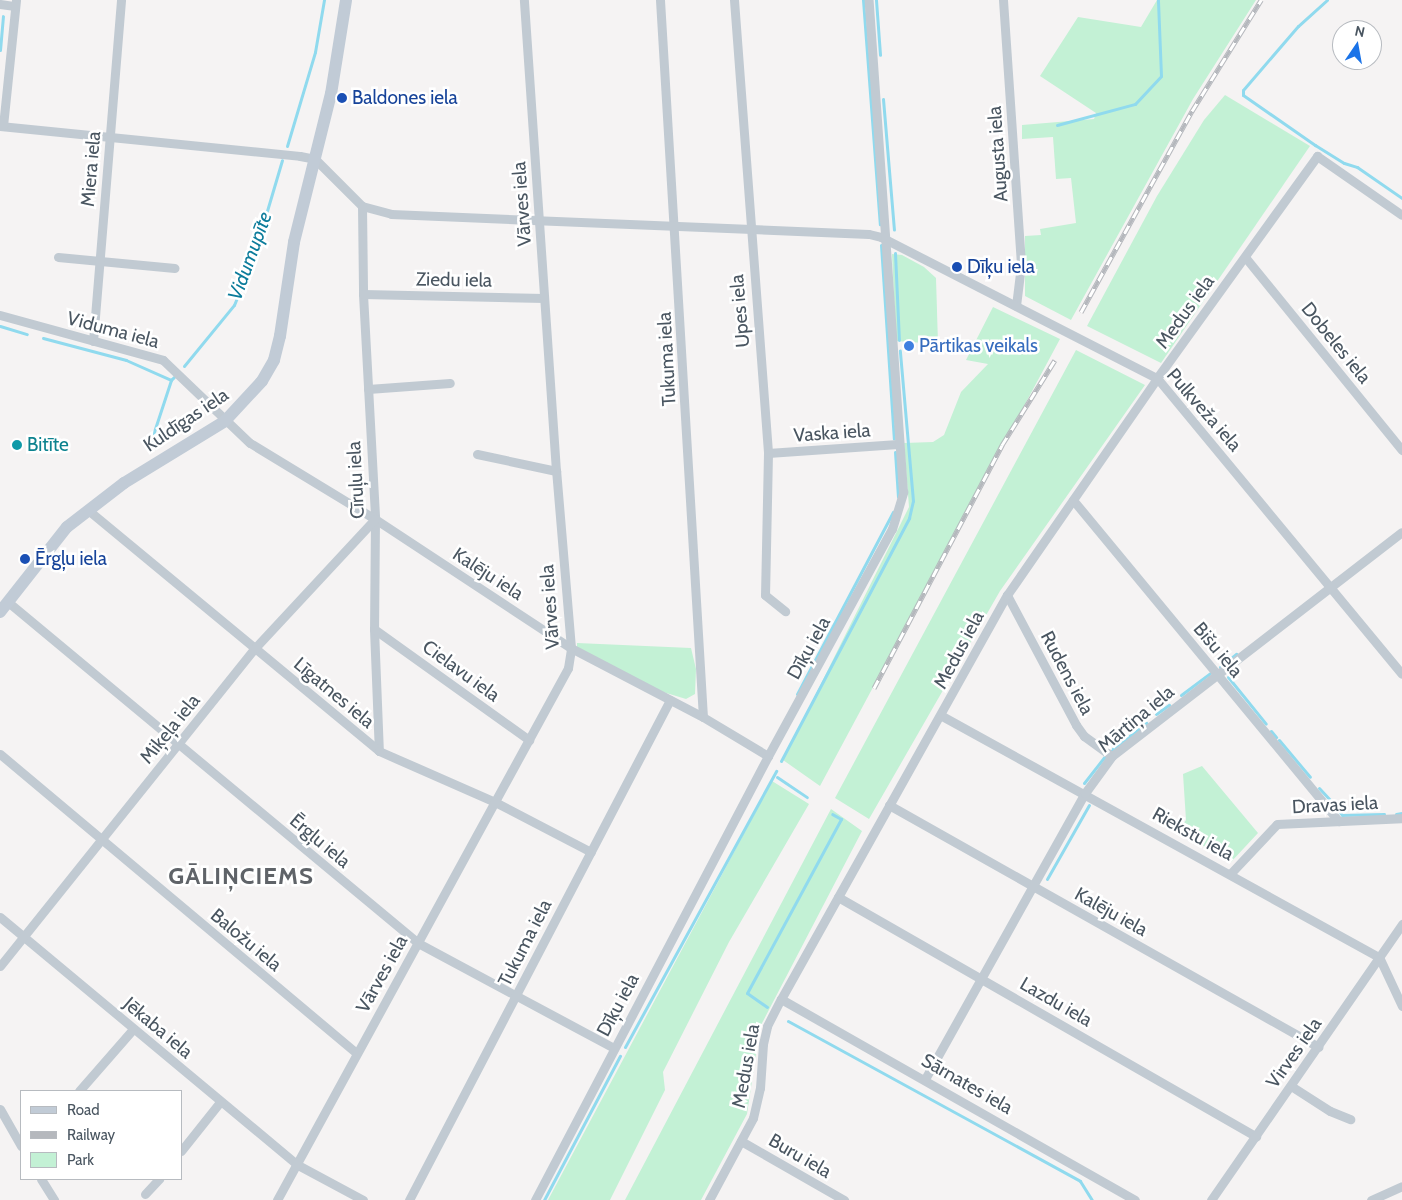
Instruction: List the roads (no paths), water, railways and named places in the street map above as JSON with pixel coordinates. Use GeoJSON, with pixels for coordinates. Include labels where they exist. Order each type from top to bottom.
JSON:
{"type":"FeatureCollection","features":[{"type":"Feature","properties":{"kind":"street","name":"Miera iela"},"geometry":{"type":"LineString","coordinates":[[93,341],[121,0]]}},
{"type":"Feature","properties":{"kind":"street","name":"Kuldīgas iela"},"geometry":{"type":"LineString","coordinates":[[4,607],[67,527],[124,483],[224,421],[245,403],[274,360],[286,309],[294,242],[331,94],[346,0]]}},
{"type":"Feature","properties":{"kind":"street","name":"Vārves iela"},"geometry":{"type":"LineString","coordinates":[[277,1200],[568,668],[571,648],[556,471],[524,0]]}},
{"type":"Feature","properties":{"kind":"street","name":"Tukuma iela"},"geometry":{"type":"LineString","coordinates":[[660,0],[703,717]]}},
{"type":"Feature","properties":{"kind":"street","name":"Upes iela"},"geometry":{"type":"LineString","coordinates":[[734,0],[749,229],[768,454],[765,595],[785,611]]}},
{"type":"Feature","properties":{"kind":"street","name":"Dīķu iela"},"geometry":{"type":"LineString","coordinates":[[535,1200],[768,756],[892,529],[903,492],[898,444],[887,240],[869,0]]}},
{"type":"Feature","properties":{"kind":"street","name":"Augusta iela"},"geometry":{"type":"LineString","coordinates":[[1003,0],[1021,265],[1016,306]]}},
{"type":"Feature","properties":{"kind":"street"},"geometry":{"type":"LineString","coordinates":[[0,4],[15,3],[2,126],[315,159],[362,206],[390,214],[749,229]]}},
{"type":"Feature","properties":{"kind":"street","name":"Medus iela"},"geometry":{"type":"LineString","coordinates":[[709,1200],[741,1141],[757,1105],[767,1026],[781,999],[889,805],[942,716],[1007,595],[1157,378],[1318,156],[1402,215]]}},
{"type":"Feature","properties":{"kind":"street","name":"Cīruļu iela"},"geometry":{"type":"LineString","coordinates":[[362,206],[363,294],[375,519],[374,628],[380,751]]}},
{"type":"Feature","properties":{"kind":"street","name":"Pulkveža iela"},"geometry":{"type":"LineString","coordinates":[[749,229],[869,234],[887,240],[1157,378],[1402,674]]}},
{"type":"Feature","properties":{"kind":"street"},"geometry":{"type":"LineString","coordinates":[[58,257],[174,268]]}},
{"type":"Feature","properties":{"kind":"street","name":"Dobeles iela"},"geometry":{"type":"LineString","coordinates":[[1244,257],[1402,450]]}},
{"type":"Feature","properties":{"kind":"street","name":"Ziedu iela"},"geometry":{"type":"LineString","coordinates":[[363,294],[544,298]]}},
{"type":"Feature","properties":{"kind":"street","name":"Viduma iela"},"geometry":{"type":"LineString","coordinates":[[0,315],[163,360],[174,367],[224,421]]}},
{"type":"Feature","properties":{"kind":"street"},"geometry":{"type":"LineString","coordinates":[[368,389],[450,383]]}},
{"type":"Feature","properties":{"kind":"street","name":"Kalēju iela"},"geometry":{"type":"LineString","coordinates":[[224,421],[250,443],[375,519],[571,648],[703,717],[768,756]]}},
{"type":"Feature","properties":{"kind":"street","name":"Vaska iela"},"geometry":{"type":"LineString","coordinates":[[768,454],[898,444]]}},
{"type":"Feature","properties":{"kind":"street"},"geometry":{"type":"LineString","coordinates":[[476,454],[556,471]]}},
{"type":"Feature","properties":{"kind":"street","name":"Bišu iela"},"geometry":{"type":"LineString","coordinates":[[1073,500],[1340,821]]}},
{"type":"Feature","properties":{"kind":"street","name":"Līgatnes iela"},"geometry":{"type":"LineString","coordinates":[[88,510],[380,751],[495,802],[591,852]]}},
{"type":"Feature","properties":{"kind":"street","name":"Miķeļa iela"},"geometry":{"type":"LineString","coordinates":[[0,966],[180,744],[255,648],[375,519]]}},
{"type":"Feature","properties":{"kind":"street","name":"Mārtiņa iela"},"geometry":{"type":"LineString","coordinates":[[925,1078],[1085,793],[1112,756],[1402,532]]}},
{"type":"Feature","properties":{"kind":"street","name":"Rudens iela"},"geometry":{"type":"LineString","coordinates":[[1007,595],[1076,725],[1084,736],[1112,756]]}},
{"type":"Feature","properties":{"kind":"street","name":"Ērgļu iela"},"geometry":{"type":"LineString","coordinates":[[4,607],[180,744],[418,943],[614,1048]]}},
{"type":"Feature","properties":{"kind":"street","name":"Cielavu iela"},"geometry":{"type":"LineString","coordinates":[[374,628],[529,740]]}},
{"type":"Feature","properties":{"kind":"street","name":"Tukuma iela"},"geometry":{"type":"LineString","coordinates":[[409,1200],[670,700]]}},
{"type":"Feature","properties":{"kind":"street","name":"Riekstu iela"},"geometry":{"type":"LineString","coordinates":[[942,716],[1380,957]]}},
{"type":"Feature","properties":{"kind":"street","name":"Baložu iela"},"geometry":{"type":"LineString","coordinates":[[0,754],[356,1053]]}},
{"type":"Feature","properties":{"kind":"street","name":"Kalēju iela"},"geometry":{"type":"LineString","coordinates":[[889,805],[1318,1047]]}},
{"type":"Feature","properties":{"kind":"street","name":"Dravas iela"},"geometry":{"type":"LineString","coordinates":[[1230,873],[1277,824],[1402,818]]}},
{"type":"Feature","properties":{"kind":"street","name":"Lazdu iela"},"geometry":{"type":"LineString","coordinates":[[838,897],[1256,1136]]}},
{"type":"Feature","properties":{"kind":"street","name":"Jēkaba iela"},"geometry":{"type":"LineString","coordinates":[[0,916],[296,1164],[363,1200]]}},
{"type":"Feature","properties":{"kind":"street","name":"Virves iela"},"geometry":{"type":"LineString","coordinates":[[1211,1200],[1402,924]]}},
{"type":"Feature","properties":{"kind":"street"},"geometry":{"type":"LineString","coordinates":[[1380,957],[1402,1006]]}},
{"type":"Feature","properties":{"kind":"street","name":"Sārnates iela"},"geometry":{"type":"LineString","coordinates":[[781,999],[925,1078],[1135,1200]]}},
{"type":"Feature","properties":{"kind":"street"},"geometry":{"type":"LineString","coordinates":[[80,1090],[133,1029]]}},
{"type":"Feature","properties":{"kind":"street"},"geometry":{"type":"LineString","coordinates":[[1291,1086],[1330,1111],[1350,1119]]}},
{"type":"Feature","properties":{"kind":"street"},"geometry":{"type":"LineString","coordinates":[[182,1150],[220,1102]]}},
{"type":"Feature","properties":{"kind":"street"},"geometry":{"type":"LineString","coordinates":[[0,1109],[20,1144]]}},
{"type":"Feature","properties":{"kind":"street","name":"Buru iela"},"geometry":{"type":"LineString","coordinates":[[741,1141],[844,1200]]}},
{"type":"Feature","properties":{"kind":"street"},"geometry":{"type":"LineString","coordinates":[[42,1180],[54,1200]]}},
{"type":"Feature","properties":{"kind":"street"},"geometry":{"type":"LineString","coordinates":[[145,1194],[157,1180]]}},
{"type":"Feature","properties":{"kind":"street"},"geometry":{"type":"LineString","coordinates":[[1371,1200],[1402,1186]]}},
{"type":"Feature","properties":{"kind":"waterway","name":"Vidumupīte"},"geometry":{"type":"LineString","coordinates":[[287,146],[315,52],[324,0]]}},
{"type":"Feature","properties":{"kind":"waterway"},"geometry":{"type":"LineString","coordinates":[[863,0],[880,224]]}},
{"type":"Feature","properties":{"kind":"waterway"},"geometry":{"type":"LineString","coordinates":[[876,0],[880,55]]}},
{"type":"Feature","properties":{"kind":"waterway"},"geometry":{"type":"LineString","coordinates":[[1057,125],[1135,104],[1161,76],[1158,0]]}},
{"type":"Feature","properties":{"kind":"waterway"},"geometry":{"type":"LineString","coordinates":[[1327,0],[1298,26],[1243,90],[1243,95],[1315,145],[1344,163],[1357,167],[1402,198]]}},
{"type":"Feature","properties":{"kind":"waterway"},"geometry":{"type":"LineString","coordinates":[[0,50],[3,16]]}},
{"type":"Feature","properties":{"kind":"waterway"},"geometry":{"type":"LineString","coordinates":[[883,99],[894,230]]}},
{"type":"Feature","properties":{"kind":"waterway","name":"Vidumupīte"},"geometry":{"type":"LineString","coordinates":[[184,366],[234,305],[253,258],[282,160]]}},
{"type":"Feature","properties":{"kind":"waterway"},"geometry":{"type":"LineString","coordinates":[[881,245],[894,439]]}},
{"type":"Feature","properties":{"kind":"waterway"},"geometry":{"type":"LineString","coordinates":[[895,253],[899,340]]}},
{"type":"Feature","properties":{"kind":"waterway","name":"Vidumupīte"},"geometry":{"type":"LineString","coordinates":[[0,326],[27,334]]}},
{"type":"Feature","properties":{"kind":"waterway","name":"Vidumupīte"},"geometry":{"type":"LineString","coordinates":[[43,338],[126,360],[171,380],[174,377]]}},
{"type":"Feature","properties":{"kind":"waterway"},"geometry":{"type":"LineString","coordinates":[[781,761],[909,518],[913,501],[900,351]]}},
{"type":"Feature","properties":{"kind":"waterway"},"geometry":{"type":"LineString","coordinates":[[149,447],[171,380]]}},
{"type":"Feature","properties":{"kind":"waterway"},"geometry":{"type":"LineString","coordinates":[[895,452],[898,497]]}},
{"type":"Feature","properties":{"kind":"waterway"},"geometry":{"type":"LineString","coordinates":[[797,694],[893,512]]}},
{"type":"Feature","properties":{"kind":"waterway"},"geometry":{"type":"LineString","coordinates":[[1220,667],[1236,654]]}},
{"type":"Feature","properties":{"kind":"waterway"},"geometry":{"type":"LineString","coordinates":[[1181,695],[1210,673]]}},
{"type":"Feature","properties":{"kind":"waterway"},"geometry":{"type":"LineString","coordinates":[[1228,677],[1266,724]]}},
{"type":"Feature","properties":{"kind":"waterway"},"geometry":{"type":"LineString","coordinates":[[1156,714],[1169,705]]}},
{"type":"Feature","properties":{"kind":"waterway"},"geometry":{"type":"LineString","coordinates":[[1110,751],[1146,723]]}},
{"type":"Feature","properties":{"kind":"waterway"},"geometry":{"type":"LineString","coordinates":[[1271,731],[1276,737]]}},
{"type":"Feature","properties":{"kind":"waterway"},"geometry":{"type":"LineString","coordinates":[[1279,740],[1310,777]]}},
{"type":"Feature","properties":{"kind":"waterway"},"geometry":{"type":"LineString","coordinates":[[1084,783],[1104,757]]}},
{"type":"Feature","properties":{"kind":"waterway"},"geometry":{"type":"LineString","coordinates":[[625,1047],[776,771]]}},
{"type":"Feature","properties":{"kind":"waterway"},"geometry":{"type":"LineString","coordinates":[[777,777],[807,797]]}},
{"type":"Feature","properties":{"kind":"waterway"},"geometry":{"type":"LineString","coordinates":[[1319,788],[1330,800]]}},
{"type":"Feature","properties":{"kind":"waterway"},"geometry":{"type":"LineString","coordinates":[[1047,879],[1089,805]]}},
{"type":"Feature","properties":{"kind":"waterway"},"geometry":{"type":"LineString","coordinates":[[1334,805],[1342,815],[1384,814]]}},
{"type":"Feature","properties":{"kind":"waterway"},"geometry":{"type":"LineString","coordinates":[[1396,814],[1402,813]]}},
{"type":"Feature","properties":{"kind":"waterway"},"geometry":{"type":"LineString","coordinates":[[767,1007],[747,993],[841,819],[832,814]]}},
{"type":"Feature","properties":{"kind":"waterway"},"geometry":{"type":"LineString","coordinates":[[788,1021],[1080,1181],[1092,1200]]}},
{"type":"Feature","properties":{"kind":"waterway"},"geometry":{"type":"LineString","coordinates":[[544,1200],[620,1056]]}},
{"type":"Feature","properties":{"kind":"railway"},"geometry":{"type":"LineString","coordinates":[[1081,312],[1192,111],[1261,0]]}},
{"type":"Feature","properties":{"kind":"railway"},"geometry":{"type":"LineString","coordinates":[[874,688],[1002,445],[1055,360]]}},
{"type":"Feature","properties":{"kind":"place","name":"Baldones iela"},"geometry":{"type":"Point","coordinates":[342,98]}},
{"type":"Feature","properties":{"kind":"place","name":"Dīķu iela"},"geometry":{"type":"Point","coordinates":[957,267]}},
{"type":"Feature","properties":{"kind":"place","name":"Pārtikas veikals"},"geometry":{"type":"Point","coordinates":[909,346]}},
{"type":"Feature","properties":{"kind":"place","name":"Bitīte"},"geometry":{"type":"Point","coordinates":[17,445]}},
{"type":"Feature","properties":{"kind":"place","name":"Ērgļu iela"},"geometry":{"type":"Point","coordinates":[25,559]}},
{"type":"Feature","properties":{"kind":"district","name":"GĀLIŅCIEMS"},"geometry":{"type":"Point","coordinates":[241,876]}}]}
